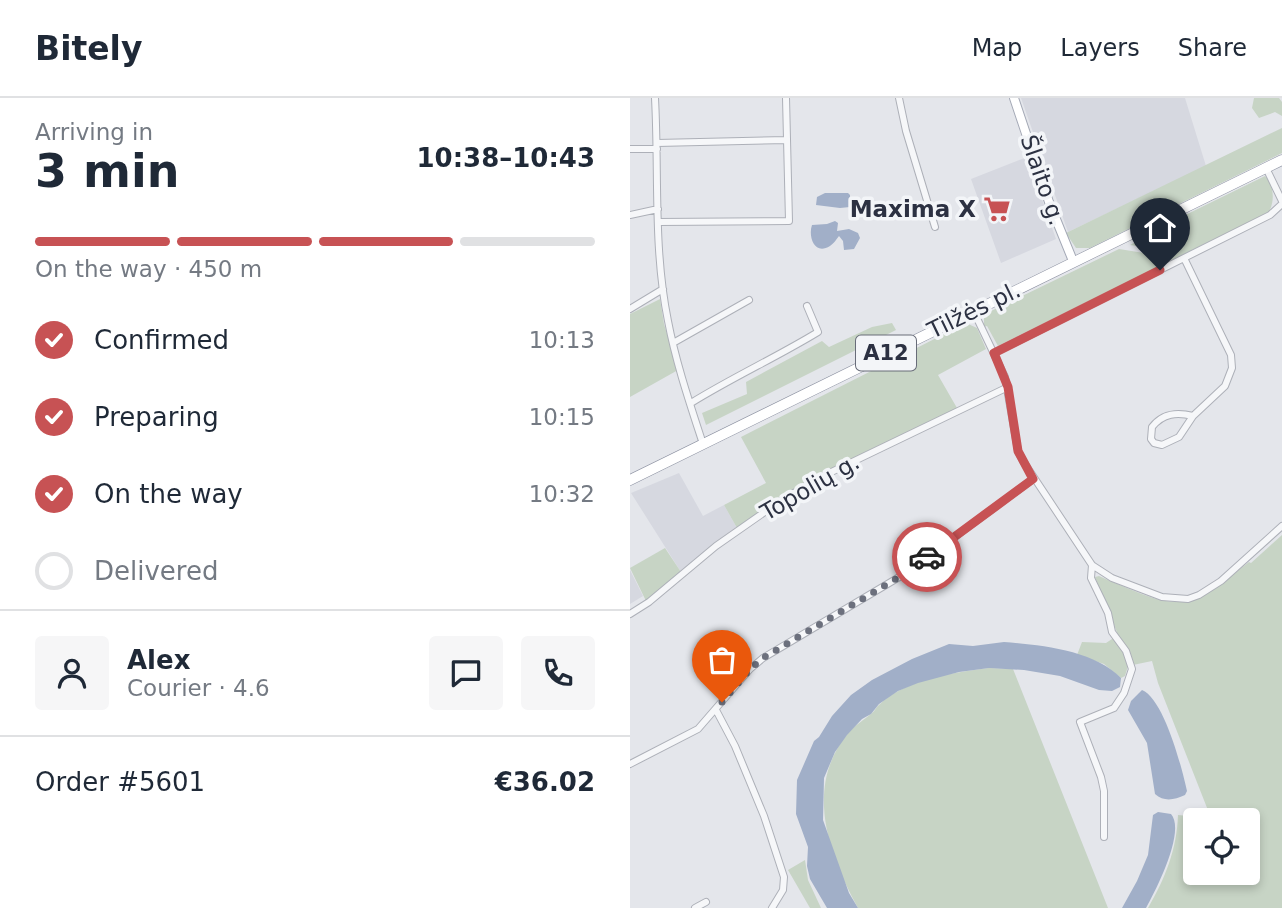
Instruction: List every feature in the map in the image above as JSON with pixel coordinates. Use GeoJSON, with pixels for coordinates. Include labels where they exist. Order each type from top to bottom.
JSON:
{"type":"FeatureCollection","features":[{"type":"Feature","properties":{"kind":"highway","name":"Tilžės pl."},"geometry":{"type":"LineString","coordinates":[[630,480],[1282,160]]}},
{"type":"Feature","properties":{"kind":"main road","name":"Šlaito g."},"geometry":{"type":"LineString","coordinates":[[1014,98],[1049,202],[1073,261]]}},
{"type":"Feature","properties":{"kind":"street"},"geometry":{"type":"LineString","coordinates":[[655,98],[658,222],[663,289],[673,343],[704,444]]}},
{"type":"Feature","properties":{"kind":"street"},"geometry":{"type":"LineString","coordinates":[[658,222],[789,221],[786,98]]}},
{"type":"Feature","properties":{"kind":"street"},"geometry":{"type":"LineString","coordinates":[[899,98],[935,228]]}},
{"type":"Feature","properties":{"kind":"street"},"geometry":{"type":"LineString","coordinates":[[630,149],[787,140]]}},
{"type":"Feature","properties":{"kind":"street"},"geometry":{"type":"LineString","coordinates":[[994,353],[1270,215],[1282,202],[1266,168]]}},
{"type":"Feature","properties":{"kind":"street"},"geometry":{"type":"LineString","coordinates":[[630,215],[658,209]]}},
{"type":"Feature","properties":{"kind":"street"},"geometry":{"type":"LineString","coordinates":[[1184,258],[1232,361],[1231,376],[1193,416],[1184,432],[1174,442],[1162,445],[1151,439],[1152,426],[1165,416],[1193,416]]}},
{"type":"Feature","properties":{"kind":"street"},"geometry":{"type":"LineString","coordinates":[[630,309],[663,289]]}},
{"type":"Feature","properties":{"kind":"street"},"geometry":{"type":"LineString","coordinates":[[673,343],[750,300]]}},
{"type":"Feature","properties":{"kind":"street"},"geometry":{"type":"LineString","coordinates":[[691,403],[818,332],[807,306]]}},
{"type":"Feature","properties":{"kind":"street"},"geometry":{"type":"LineString","coordinates":[[973,310],[1008,387],[1018,451],[1033,479],[1092,565],[1112,578],[1141,590],[1162,597],[1188,599],[1221,581],[1282,526]]}},
{"type":"Feature","properties":{"kind":"street","name":"Topolių g."},"geometry":{"type":"LineString","coordinates":[[630,614],[649,602],[716,546],[789,496],[819,478],[1008,387]]}},
{"type":"Feature","properties":{"kind":"street"},"geometry":{"type":"LineString","coordinates":[[630,764],[698,729],[750,669],[763,658],[906,573],[1033,479]]}},
{"type":"Feature","properties":{"kind":"street"},"geometry":{"type":"LineString","coordinates":[[1092,565],[1091,578],[1108,613],[1112,632],[1126,651],[1132,669],[1124,693],[1114,708],[1080,722],[1103,784],[1104,838]]}},
{"type":"Feature","properties":{"kind":"street"},"geometry":{"type":"LineString","coordinates":[[716,710],[736,746],[764,816],[784,877],[783,890],[772,908]]}},
{"type":"Feature","properties":{"kind":"street"},"geometry":{"type":"LineString","coordinates":[[695,908],[706,902]]}},
{"type":"Feature","properties":{"kind":"shaded area"},"geometry":{"type":"Polygon","coordinates":[[[1021,98],[1185,98],[1206,166],[1068,232],[1021,98]]]}},
{"type":"Feature","properties":{"kind":"shaded area"},"geometry":{"type":"Polygon","coordinates":[[[1027,157],[1056,239],[1001,263],[971,179],[1027,157]]]}},
{"type":"Feature","properties":{"kind":"shaded area"},"geometry":{"type":"Polygon","coordinates":[[[679,473],[703,516],[724,505],[737,528],[681,572],[631,493],[679,473]]]}},
{"type":"Feature","properties":{"kind":"shaded area"},"geometry":{"type":"Polygon","coordinates":[[[630,570],[643,596],[630,604],[630,570]]]}},
{"type":"Feature","properties":{"kind":"green space"},"geometry":{"type":"Polygon","coordinates":[[[1254,98],[1279,98],[1282,102],[1282,116],[1275,112],[1259,118],[1252,108],[1254,98]]]}},
{"type":"Feature","properties":{"kind":"green space"},"geometry":{"type":"Polygon","coordinates":[[[1282,128],[1282,153],[1090,248],[1076,248],[1066,233],[1282,128]]]}},
{"type":"Feature","properties":{"kind":"green space"},"geometry":{"type":"Polygon","coordinates":[[[1265,176],[1273,193],[1269,212],[998,346],[987,326],[984,327],[984,316],[989,312],[1119,249],[1144,253],[1159,245],[1162,250],[1169,247],[1167,242],[1171,222],[1265,176]]]}},
{"type":"Feature","properties":{"kind":"green space"},"geometry":{"type":"Polygon","coordinates":[[[1164,226],[1160,235],[1137,246],[1130,245],[1164,226]]]}},
{"type":"Feature","properties":{"kind":"green space"},"geometry":{"type":"Polygon","coordinates":[[[660,299],[664,324],[678,370],[630,397],[630,314],[660,299]]]}},
{"type":"Feature","properties":{"kind":"green space"},"geometry":{"type":"Polygon","coordinates":[[[892,323],[896,330],[706,425],[702,413],[747,394],[746,382],[822,341],[829,347],[872,327],[892,323]]]}},
{"type":"Feature","properties":{"kind":"green space"},"geometry":{"type":"Polygon","coordinates":[[[966,323],[977,328],[986,349],[938,375],[957,408],[806,481],[737,528],[724,505],[766,483],[741,437],[966,323]]]}},
{"type":"Feature","properties":{"kind":"green space"},"geometry":{"type":"Polygon","coordinates":[[[1282,535],[1282,908],[1148,908],[1169,863],[1178,815],[1183,815],[1183,885],[1260,885],[1260,808],[1207,808],[1152,661],[1128,666],[1125,676],[1121,678],[1104,664],[1077,655],[1082,642],[1106,643],[1118,635],[1095,577],[1099,576],[1145,595],[1177,602],[1208,592],[1282,535]]]}},
{"type":"Feature","properties":{"kind":"green space"},"geometry":{"type":"Polygon","coordinates":[[[665,548],[681,572],[646,601],[630,568],[665,548]]]}},
{"type":"Feature","properties":{"kind":"green space"},"geometry":{"type":"Polygon","coordinates":[[[989,668],[1013,669],[1108,908],[858,908],[838,865],[825,820],[827,775],[835,754],[848,733],[889,696],[916,683],[989,668]]]}},
{"type":"Feature","properties":{"kind":"green space"},"geometry":{"type":"Polygon","coordinates":[[[805,860],[808,880],[821,908],[810,908],[788,870],[805,860]]]}},
{"type":"Feature","properties":{"kind":"water"},"geometry":{"type":"Polygon","coordinates":[[[825,193],[848,193],[850,207],[816,205],[817,197],[825,193]]]}},
{"type":"Feature","properties":{"kind":"water"},"geometry":{"type":"Polygon","coordinates":[[[835,221],[838,223],[837,231],[849,229],[858,233],[860,238],[854,249],[844,250],[839,236],[831,245],[816,247],[811,234],[812,225],[835,221]]]}},
{"type":"Feature","properties":{"kind":"water"},"geometry":{"type":"Polygon","coordinates":[[[1004,642],[1050,647],[1082,655],[1097,661],[1121,678],[1120,687],[1112,691],[1099,690],[1060,676],[989,668],[959,672],[918,683],[898,691],[879,704],[847,735],[835,752],[824,778],[823,820],[849,893],[858,908],[827,908],[810,879],[807,866],[808,847],[796,814],[797,780],[814,741],[851,695],[872,680],[912,659],[949,644],[973,646],[1004,642]]]}},
{"type":"Feature","properties":{"kind":"water"},"geometry":{"type":"Polygon","coordinates":[[[1142,690],[1158,706],[1171,735],[1187,791],[1181,797],[1166,799],[1155,794],[1147,743],[1128,710],[1131,701],[1142,690]]]}},
{"type":"Feature","properties":{"kind":"water"},"geometry":{"type":"Polygon","coordinates":[[[1158,812],[1171,814],[1175,822],[1168,861],[1146,908],[1122,908],[1148,855],[1153,815],[1158,812]]]}},
{"type":"Feature","properties":{"kind":"way so far"},"geometry":{"type":"LineString","coordinates":[[722,702],[763,658],[906,573],[927,557]]}},
{"type":"Feature","properties":{"kind":"place","name":"Maxima X"},"geometry":{"type":"Point","coordinates":[997,209]}},
{"type":"Feature","properties":{"kind":"route"},"geometry":{"type":"LineString","coordinates":[[927,557],[1033,479],[1018,451],[1008,387],[994,353],[1160,270]]}}]}
